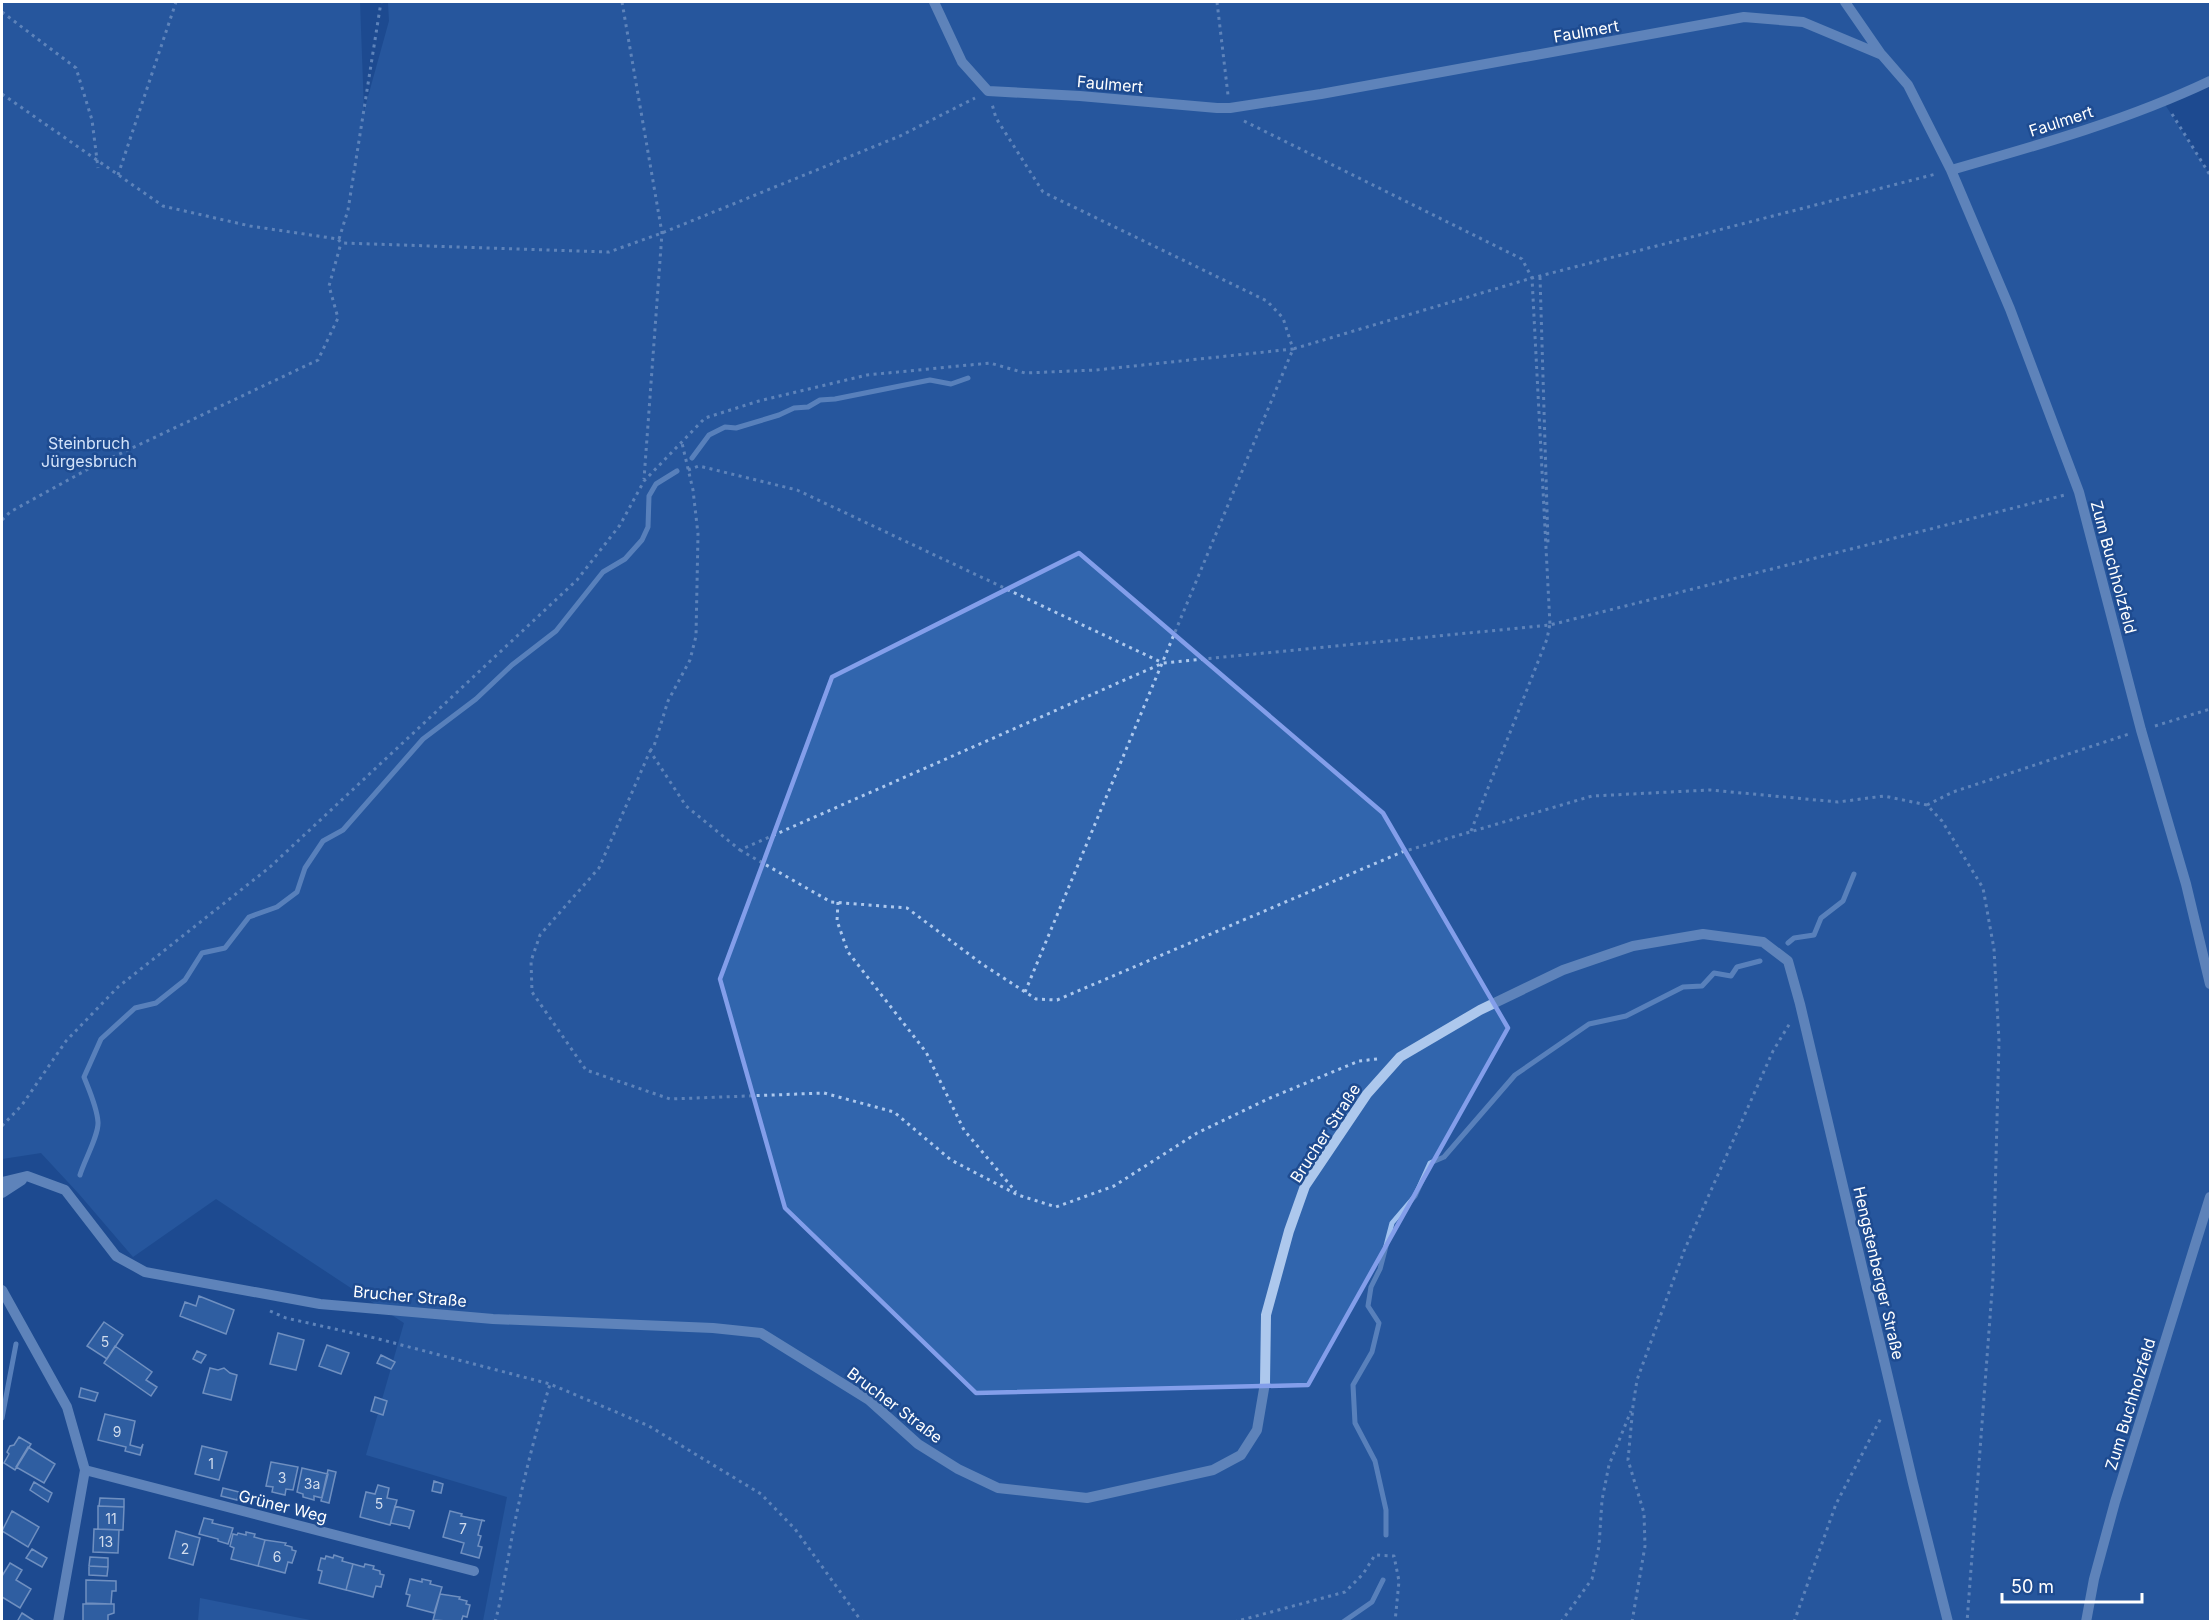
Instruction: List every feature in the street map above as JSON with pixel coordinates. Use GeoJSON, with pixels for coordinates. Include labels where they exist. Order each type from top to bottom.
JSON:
{"type":"FeatureCollection","features":[{"type":"Feature","properties":{"kind":"street"},"geometry":{"type":"LineString","coordinates":[[933,2],[962,62],[988,91]]}},
{"type":"Feature","properties":{"kind":"street"},"geometry":{"type":"LineString","coordinates":[[1845,2],[1882,54]]}},
{"type":"Feature","properties":{"kind":"street","name":"Faulmert"},"geometry":{"type":"LineString","coordinates":[[988,91],[1230,108],[1321,94],[1744,17],[1803,22],[1882,54],[1908,85],[1951,170],[2045,143],[2164,102],[2211,81]]}},
{"type":"Feature","properties":{"kind":"street","name":"Zum Buchholzfeld"},"geometry":{"type":"LineString","coordinates":[[1951,170],[2014,320],[2079,492],[2211,984]]}},
{"type":"Feature","properties":{"kind":"street","name":"Brucher Straße"},"geometry":{"type":"LineString","coordinates":[[27,1176],[66,1190],[116,1256],[146,1272],[320,1304],[493,1319],[702,1328],[761,1333],[869,1400],[918,1444],[958,1469],[998,1488],[1087,1498],[1213,1470],[1241,1455],[1257,1430],[1265,1383],[1266,1315],[1289,1231],[1305,1186],[1366,1094],[1400,1057],[1480,1010],[1563,970],[1633,946],[1704,934],[1763,942]]}},
{"type":"Feature","properties":{"kind":"street","name":"Hengstenberger Straße"},"geometry":{"type":"LineString","coordinates":[[1763,942],[1788,962],[1800,1004],[1947,1622]]}},
{"type":"Feature","properties":{"kind":"street"},"geometry":{"type":"LineString","coordinates":[[2,1182],[27,1176]]}},
{"type":"Feature","properties":{"kind":"street"},"geometry":{"type":"LineString","coordinates":[[2,1193],[27,1176]]}},
{"type":"Feature","properties":{"kind":"street","name":"Zum Buchholzfeld"},"geometry":{"type":"LineString","coordinates":[[2086,1622],[2094,1580],[2115,1502],[2211,1197]]}},
{"type":"Feature","properties":{"kind":"street"},"geometry":{"type":"LineString","coordinates":[[2,1290],[67,1407],[85,1470],[58,1622]]}},
{"type":"Feature","properties":{"kind":"street","name":"Grüner Weg"},"geometry":{"type":"LineString","coordinates":[[85,1470],[474,1570]]}},
{"type":"Feature","properties":{"kind":"path"},"geometry":{"type":"LineString","coordinates":[[118,175],[176,2]]}},
{"type":"Feature","properties":{"kind":"path"},"geometry":{"type":"LineString","coordinates":[[2,520],[10,512],[90,468],[318,360],[338,318],[329,286],[348,210],[381,2]]}},
{"type":"Feature","properties":{"kind":"path"},"geometry":{"type":"LineString","coordinates":[[622,2],[662,233],[644,481]]}},
{"type":"Feature","properties":{"kind":"path"},"geometry":{"type":"LineString","coordinates":[[1217,2],[1230,108]]}},
{"type":"Feature","properties":{"kind":"path"},"geometry":{"type":"LineString","coordinates":[[2,12],[76,68],[92,120],[99,168]]}},
{"type":"Feature","properties":{"kind":"path"},"geometry":{"type":"LineString","coordinates":[[2,94],[163,206],[340,241],[609,252],[662,233],[900,136],[988,91],[996,117],[1043,192],[1267,301],[1283,318],[1293,349],[1025,992]]}},
{"type":"Feature","properties":{"kind":"path"},"geometry":{"type":"LineString","coordinates":[[2164,102],[2211,175]]}},
{"type":"Feature","properties":{"kind":"path"},"geometry":{"type":"LineString","coordinates":[[1217,108],[1522,259],[1532,278],[1550,625]]}},
{"type":"Feature","properties":{"kind":"path"},"geometry":{"type":"LineString","coordinates":[[2,1126],[22,1105],[66,1041],[118,987],[270,867],[576,580],[620,525],[644,481],[705,418],[759,401],[867,375],[990,363],[1025,373],[1096,370],[1293,349],[1532,278],[1951,170]]}},
{"type":"Feature","properties":{"kind":"path"},"geometry":{"type":"LineString","coordinates":[[1471,832],[1547,639],[1550,625],[1540,277]]}},
{"type":"Feature","properties":{"kind":"path"},"geometry":{"type":"LineString","coordinates":[[682,443],[693,490],[698,534],[696,636],[690,660],[668,701],[654,746],[599,868],[540,935],[531,961],[532,992],[586,1070],[670,1099],[824,1093],[894,1112],[951,1160],[1018,1195],[1056,1207],[1113,1186],[1197,1133],[1270,1098],[1359,1061],[1400,1057]]}},
{"type":"Feature","properties":{"kind":"path"},"geometry":{"type":"LineString","coordinates":[[688,470],[699,466],[797,490],[1163,663]]}},
{"type":"Feature","properties":{"kind":"path"},"geometry":{"type":"LineString","coordinates":[[740,850],[1163,663],[1550,625],[2079,492]]}},
{"type":"Feature","properties":{"kind":"path"},"geometry":{"type":"LineString","coordinates":[[1927,805],[1953,792],[2141,730],[2211,710]]}},
{"type":"Feature","properties":{"kind":"path"},"geometry":{"type":"LineString","coordinates":[[650,751],[686,806],[740,850],[831,902],[907,908],[982,964],[1036,999],[1057,1000],[1402,852],[1592,796],[1710,790],[1838,802],[1884,796],[1927,805],[1942,821],[1983,888],[1994,950],[1999,1041],[1993,1278],[1967,1622]]}},
{"type":"Feature","properties":{"kind":"path"},"geometry":{"type":"LineString","coordinates":[[838,902],[837,921],[848,952],[926,1052],[964,1130],[1018,1195]]}},
{"type":"Feature","properties":{"kind":"path"},"geometry":{"type":"LineString","coordinates":[[1632,1622],[1645,1546],[1644,1514],[1628,1460],[1637,1380],[1684,1251],[1773,1051],[1800,1004]]}},
{"type":"Feature","properties":{"kind":"path"},"geometry":{"type":"LineString","coordinates":[[265,1309],[286,1318],[375,1338],[550,1384],[649,1426],[761,1494],[795,1529],[862,1622]]}},
{"type":"Feature","properties":{"kind":"path"},"geometry":{"type":"LineString","coordinates":[[495,1622],[535,1432],[550,1384]]}},
{"type":"Feature","properties":{"kind":"path"},"geometry":{"type":"LineString","coordinates":[[1794,1622],[1836,1504],[1892,1396]]}},
{"type":"Feature","properties":{"kind":"path"},"geometry":{"type":"LineString","coordinates":[[1561,1622],[1592,1579],[1599,1546],[1602,1500],[1609,1465],[1633,1406]]}},
{"type":"Feature","properties":{"kind":"path"},"geometry":{"type":"LineString","coordinates":[[1234,1622],[1345,1592],[1363,1574],[1375,1555],[1394,1556],[1399,1581],[1395,1622]]}},
{"type":"Feature","properties":{"kind":"highlighted area"},"geometry":{"type":"Polygon","coordinates":[[[1079,553],[1383,813],[1508,1028],[1308,1385],[976,1393],[785,1208],[720,979],[832,677],[1079,553]]]}},
{"type":"Feature","properties":{"kind":"green space","name":"Steinbruch Jürgesbruch"},"geometry":{"type":"Polygon","coordinates":[[[2,2],[360,2],[364,111],[389,21],[388,2],[2210,2],[2210,81],[2164,103],[2210,175],[2210,1621],[483,1621],[507,1497],[366,1455],[404,1323],[216,1199],[133,1257],[41,1153],[2,1159],[2,2]]]}},
{"type":"Feature","properties":{"kind":"green space"},"geometry":{"type":"Polygon","coordinates":[[[200,1598],[315,1621],[198,1621],[200,1598]]]}},
{"type":"Feature","properties":{"kind":"building"},"geometry":{"type":"Polygon","coordinates":[[[199,1296],[234,1310],[226,1334],[180,1316],[185,1302],[196,1306],[199,1296]]]}},
{"type":"Feature","properties":{"kind":"building"},"geometry":{"type":"Polygon","coordinates":[[[104,1322],[123,1335],[107,1359],[87,1346],[104,1322]]]}},
{"type":"Feature","properties":{"kind":"building"},"geometry":{"type":"Polygon","coordinates":[[[278,1333],[304,1340],[296,1370],[270,1364],[278,1333]]]}},
{"type":"Feature","properties":{"kind":"building"},"geometry":{"type":"Polygon","coordinates":[[[327,1345],[349,1353],[341,1374],[319,1366],[327,1345]]]}},
{"type":"Feature","properties":{"kind":"building"},"geometry":{"type":"Polygon","coordinates":[[[115,1346],[152,1372],[146,1380],[157,1387],[151,1396],[104,1363],[115,1346]]]}},
{"type":"Feature","properties":{"kind":"building"},"geometry":{"type":"Polygon","coordinates":[[[197,1351],[206,1355],[201,1363],[193,1359],[197,1351]]]}},
{"type":"Feature","properties":{"kind":"building"},"geometry":{"type":"Polygon","coordinates":[[[381,1355],[395,1362],[391,1369],[377,1363],[381,1355]]]}},
{"type":"Feature","properties":{"kind":"building"},"geometry":{"type":"Polygon","coordinates":[[[210,1368],[218,1370],[224,1368],[237,1375],[231,1400],[203,1393],[210,1368]]]}},
{"type":"Feature","properties":{"kind":"building"},"geometry":{"type":"Polygon","coordinates":[[[81,1388],[98,1393],[95,1401],[79,1397],[81,1388]]]}},
{"type":"Feature","properties":{"kind":"building"},"geometry":{"type":"Polygon","coordinates":[[[375,1397],[387,1401],[383,1415],[371,1411],[375,1397]]]}},
{"type":"Feature","properties":{"kind":"building"},"geometry":{"type":"Polygon","coordinates":[[[105,1414],[135,1421],[130,1445],[141,1448],[143,1444],[140,1455],[125,1451],[126,1447],[98,1440],[105,1414]]]}},
{"type":"Feature","properties":{"kind":"building"},"geometry":{"type":"Polygon","coordinates":[[[19,1437],[31,1444],[15,1470],[4,1463],[10,1446],[14,1445],[19,1437]]]}},
{"type":"Feature","properties":{"kind":"building"},"geometry":{"type":"Polygon","coordinates":[[[202,1446],[227,1452],[219,1480],[195,1474],[202,1446]]]}},
{"type":"Feature","properties":{"kind":"building"},"geometry":{"type":"Polygon","coordinates":[[[28,1447],[55,1464],[44,1483],[16,1467],[28,1447]]]}},
{"type":"Feature","properties":{"kind":"building"},"geometry":{"type":"Polygon","coordinates":[[[271,1462],[298,1467],[293,1490],[286,1489],[285,1495],[272,1492],[273,1487],[266,1486],[271,1462]]]}},
{"type":"Feature","properties":{"kind":"building"},"geometry":{"type":"Polygon","coordinates":[[[302,1468],[328,1474],[322,1498],[314,1496],[314,1500],[303,1497],[303,1494],[297,1492],[302,1468]]]}},
{"type":"Feature","properties":{"kind":"building"},"geometry":{"type":"Polygon","coordinates":[[[328,1470],[336,1472],[329,1503],[321,1501],[328,1470]]]}},
{"type":"Feature","properties":{"kind":"building"},"geometry":{"type":"Polygon","coordinates":[[[434,1481],[443,1484],[441,1493],[432,1491],[434,1481]]]}},
{"type":"Feature","properties":{"kind":"building"},"geometry":{"type":"Polygon","coordinates":[[[34,1482],[52,1493],[48,1502],[30,1490],[34,1482]]]}},
{"type":"Feature","properties":{"kind":"building"},"geometry":{"type":"Polygon","coordinates":[[[378,1485],[389,1488],[387,1498],[397,1500],[390,1525],[360,1517],[366,1492],[375,1494],[378,1485]]]}},
{"type":"Feature","properties":{"kind":"building"},"geometry":{"type":"Polygon","coordinates":[[[223,1488],[239,1492],[237,1500],[221,1496],[223,1488]]]}},
{"type":"Feature","properties":{"kind":"building"},"geometry":{"type":"Polygon","coordinates":[[[100,1498],[124,1499],[124,1507],[99,1506],[100,1498]]]}},
{"type":"Feature","properties":{"kind":"building"},"geometry":{"type":"Polygon","coordinates":[[[98,1506],[124,1507],[123,1530],[98,1529],[98,1506]]]}},
{"type":"Feature","properties":{"kind":"building"},"geometry":{"type":"Polygon","coordinates":[[[395,1506],[414,1511],[409,1529],[409,1527],[391,1523],[390,1525],[395,1506]]]}},
{"type":"Feature","properties":{"kind":"building"},"geometry":{"type":"Polygon","coordinates":[[[12,1511],[39,1527],[28,1547],[2,1531],[12,1511]]]}},
{"type":"Feature","properties":{"kind":"building"},"geometry":{"type":"Polygon","coordinates":[[[450,1511],[462,1514],[461,1516],[482,1520],[478,1535],[481,1536],[478,1546],[482,1547],[479,1558],[461,1553],[464,1543],[443,1537],[450,1511]]]}},
{"type":"Feature","properties":{"kind":"building"},"geometry":{"type":"Polygon","coordinates":[[[204,1518],[213,1520],[212,1523],[233,1528],[228,1544],[199,1534],[204,1518]]]}},
{"type":"Feature","properties":{"kind":"building"},"geometry":{"type":"Polygon","coordinates":[[[94,1529],[119,1530],[118,1553],[93,1552],[94,1529]]]}},
{"type":"Feature","properties":{"kind":"building"},"geometry":{"type":"Polygon","coordinates":[[[176,1531],[200,1538],[193,1565],[169,1558],[176,1531]]]}},
{"type":"Feature","properties":{"kind":"building"},"geometry":{"type":"Polygon","coordinates":[[[246,1532],[265,1540],[258,1566],[231,1559],[234,1548],[230,1546],[233,1534],[246,1535],[246,1532]]]}},
{"type":"Feature","properties":{"kind":"building"},"geometry":{"type":"Polygon","coordinates":[[[265,1540],[286,1543],[285,1545],[296,1551],[292,1563],[288,1562],[285,1573],[258,1566],[265,1540]]]}},
{"type":"Feature","properties":{"kind":"building"},"geometry":{"type":"Polygon","coordinates":[[[32,1549],[47,1558],[42,1567],[26,1558],[32,1549]]]}},
{"type":"Feature","properties":{"kind":"building"},"geometry":{"type":"Polygon","coordinates":[[[334,1555],[343,1558],[342,1561],[353,1564],[346,1590],[319,1583],[322,1571],[318,1570],[321,1558],[325,1559],[326,1556],[333,1558],[334,1555]]]}},
{"type":"Feature","properties":{"kind":"building"},"geometry":{"type":"Polygon","coordinates":[[[90,1557],[108,1558],[108,1567],[89,1566],[90,1557]]]}},
{"type":"Feature","properties":{"kind":"building"},"geometry":{"type":"Polygon","coordinates":[[[10,1563],[22,1570],[16,1580],[31,1589],[20,1608],[2,1597],[2,1576],[10,1563]]]}},
{"type":"Feature","properties":{"kind":"building"},"geometry":{"type":"Polygon","coordinates":[[[353,1564],[364,1567],[365,1564],[374,1566],[373,1569],[384,1575],[381,1587],[376,1586],[373,1597],[346,1590],[353,1564]]]}},
{"type":"Feature","properties":{"kind":"building"},"geometry":{"type":"Polygon","coordinates":[[[89,1566],[108,1567],[107,1576],[89,1575],[89,1566]]]}},
{"type":"Feature","properties":{"kind":"building"},"geometry":{"type":"Polygon","coordinates":[[[410,1579],[422,1582],[422,1579],[431,1581],[430,1584],[442,1587],[434,1613],[407,1606],[410,1595],[406,1594],[410,1579]]]}},
{"type":"Feature","properties":{"kind":"building"},"geometry":{"type":"Polygon","coordinates":[[[86,1580],[116,1581],[116,1591],[112,1591],[111,1604],[86,1603],[86,1580]]]}},
{"type":"Feature","properties":{"kind":"building"},"geometry":{"type":"Polygon","coordinates":[[[440,1594],[460,1597],[459,1599],[467,1601],[466,1604],[470,1605],[467,1617],[463,1616],[461,1622],[433,1620],[440,1594]]]}},
{"type":"Feature","properties":{"kind":"building"},"geometry":{"type":"Polygon","coordinates":[[[83,1604],[114,1604],[114,1613],[108,1615],[108,1622],[83,1622],[83,1604]]]}},
{"type":"Feature","properties":{"kind":"building"},"geometry":{"type":"Polygon","coordinates":[[[22,1613],[36,1622],[20,1622],[18,1620],[22,1613]]]}},
{"type":"Feature","properties":{"kind":"waterway"},"geometry":{"type":"LineString","coordinates":[[692,458],[709,435],[725,427],[736,428],[794,408],[808,407],[820,400],[930,380],[951,384],[968,378]]}},
{"type":"Feature","properties":{"kind":"waterway"},"geometry":{"type":"LineString","coordinates":[[80,1175],[98,1127],[94,1105],[84,1077],[101,1039],[135,1008],[156,1003],[185,980],[202,953],[225,948],[249,917],[277,907],[297,892],[305,868],[323,841],[343,830],[423,739],[476,699],[512,665],[556,631],[603,572],[625,559],[642,540],[648,527],[649,496],[656,484],[677,471]]}},
{"type":"Feature","properties":{"kind":"waterway"},"geometry":{"type":"LineString","coordinates":[[1788,943],[1794,938],[1814,935],[1821,918],[1843,901],[1854,874]]}},
{"type":"Feature","properties":{"kind":"waterway"},"geometry":{"type":"LineString","coordinates":[[1386,1535],[1386,1510],[1375,1461],[1355,1423],[1353,1385],[1372,1352],[1379,1323],[1368,1306],[1371,1287],[1380,1269],[1392,1223],[1415,1196],[1430,1163],[1444,1157],[1515,1075],[1589,1024],[1626,1016],[1683,987],[1702,986],[1714,973],[1731,976],[1737,967],[1760,961]]}},
{"type":"Feature","properties":{"kind":"waterway"},"geometry":{"type":"LineString","coordinates":[[2,1418],[16,1344]]}},
{"type":"Feature","properties":{"kind":"waterway"},"geometry":{"type":"LineString","coordinates":[[1343,1622],[1372,1602],[1383,1580]]}}]}
